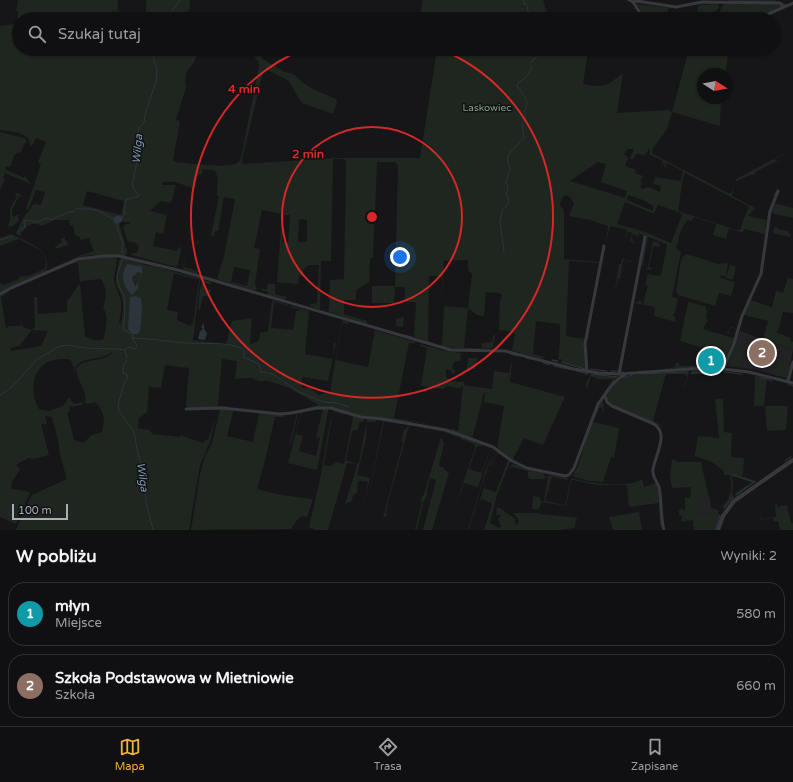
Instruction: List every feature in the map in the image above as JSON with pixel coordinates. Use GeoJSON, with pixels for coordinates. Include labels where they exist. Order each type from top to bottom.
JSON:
{"type":"FeatureCollection","features":[{"type":"Feature","properties":{"kind":"street"},"geometry":{"type":"LineString","coordinates":[[629,0],[633,2],[676,7],[702,2],[780,3],[783,6]]}},
{"type":"Feature","properties":{"kind":"street"},"geometry":{"type":"LineString","coordinates":[[633,2],[639,12]]}},
{"type":"Feature","properties":{"kind":"street"},"geometry":{"type":"LineString","coordinates":[[771,12],[793,3]]}},
{"type":"Feature","properties":{"kind":"street"},"geometry":{"type":"LineString","coordinates":[[723,369],[734,344],[742,316],[761,274],[770,211],[778,191]]}},
{"type":"Feature","properties":{"kind":"street"},"geometry":{"type":"LineString","coordinates":[[620,374],[645,237]]}},
{"type":"Feature","properties":{"kind":"street"},"geometry":{"type":"LineString","coordinates":[[587,372],[585,344],[604,246]]}},
{"type":"Feature","properties":{"kind":"street"},"geometry":{"type":"LineString","coordinates":[[0,294],[78,259],[119,256],[178,270],[441,348],[460,352],[505,351],[587,372],[620,374],[690,369],[723,369],[749,372],[793,383]]}},
{"type":"Feature","properties":{"kind":"street"},"geometry":{"type":"LineString","coordinates":[[788,381],[793,362]]}},
{"type":"Feature","properties":{"kind":"street"},"geometry":{"type":"LineString","coordinates":[[186,409],[222,408],[280,414],[317,408],[330,408],[366,418],[382,419],[446,430],[493,448],[512,461],[528,468],[565,476],[569,475],[573,471],[598,404],[605,396],[612,383],[628,373]]}},
{"type":"Feature","properties":{"kind":"street"},"geometry":{"type":"LineString","coordinates":[[605,396],[607,402],[612,406],[654,424],[660,430],[660,443],[653,472],[660,490],[661,520],[664,530]]}},
{"type":"Feature","properties":{"kind":"street"},"geometry":{"type":"LineString","coordinates":[[718,530],[723,516],[734,501],[793,460]]}},
{"type":"Feature","properties":{"kind":"shaded area"},"geometry":{"type":"Polygon","coordinates":[[[127,264],[142,267],[142,273],[138,283],[138,288],[132,295],[125,285],[123,277],[127,264]],[[139,272],[136,273],[136,275],[132,278],[135,287],[138,283],[141,274],[139,272]]]}},
{"type":"Feature","properties":{"kind":"shaded area"},"geometry":{"type":"Polygon","coordinates":[[[136,296],[141,298],[142,310],[140,332],[138,334],[133,334],[128,329],[130,297],[136,296]]]}},
{"type":"Feature","properties":{"kind":"shaded area"},"geometry":{"type":"Polygon","coordinates":[[[204,323],[204,329],[207,333],[205,340],[198,339],[200,331],[203,329],[201,327],[204,323]]]}},
{"type":"Feature","properties":{"kind":"shaded area"},"geometry":{"type":"Polygon","coordinates":[[[740,331],[793,350],[787,378],[756,370],[727,366],[740,331]]]}},
{"type":"Feature","properties":{"kind":"shaded area"},"geometry":{"type":"Polygon","coordinates":[[[697,498],[710,498],[711,508],[718,510],[718,515],[697,516],[697,498]]]}},
{"type":"Feature","properties":{"kind":"green space"},"geometry":{"type":"Polygon","coordinates":[[[18,0],[118,0],[118,11],[120,12],[18,12],[16,11],[18,0]]]}},
{"type":"Feature","properties":{"kind":"green space"},"geometry":{"type":"Polygon","coordinates":[[[146,0],[190,0],[190,8],[188,12],[146,12],[146,0]]]}},
{"type":"Feature","properties":{"kind":"green space"},"geometry":{"type":"Polygon","coordinates":[[[423,0],[543,0],[547,12],[420,12],[423,0]]]}},
{"type":"Feature","properties":{"kind":"green space"},"geometry":{"type":"Polygon","coordinates":[[[729,0],[774,0],[790,5],[773,12],[720,12],[723,5],[729,0]]]}},
{"type":"Feature","properties":{"kind":"green space"},"geometry":{"type":"Polygon","coordinates":[[[637,4],[671,8],[668,9],[668,12],[642,12],[637,4]]]}},
{"type":"Feature","properties":{"kind":"green space"},"geometry":{"type":"Polygon","coordinates":[[[718,4],[719,7],[716,12],[698,12],[698,7],[700,5],[718,4]]]}},
{"type":"Feature","properties":{"kind":"green space","name":"Laskowiec"},"geometry":{"type":"Polygon","coordinates":[[[12,24],[12,56],[197,56],[193,64],[187,71],[185,79],[186,87],[176,120],[180,121],[173,160],[176,162],[225,166],[238,163],[241,158],[259,66],[258,61],[254,57],[261,56],[261,58],[285,72],[294,74],[303,83],[315,90],[336,99],[337,102],[333,114],[302,103],[289,81],[264,68],[242,164],[336,158],[420,158],[436,56],[587,56],[583,84],[601,86],[608,84],[623,73],[617,113],[668,110],[672,112],[667,129],[652,150],[653,154],[730,194],[735,183],[732,196],[755,208],[748,216],[767,220],[765,234],[744,229],[743,233],[729,228],[726,239],[713,235],[716,224],[694,217],[691,221],[688,220],[684,224],[678,244],[676,245],[677,249],[681,252],[672,297],[678,299],[673,315],[675,317],[675,322],[654,316],[655,307],[634,303],[641,300],[641,303],[644,304],[648,286],[645,285],[648,274],[661,276],[667,244],[648,237],[643,266],[641,265],[643,235],[638,233],[640,238],[639,236],[632,234],[631,238],[633,239],[633,242],[639,243],[633,243],[630,240],[632,232],[628,232],[625,243],[627,230],[632,231],[610,226],[606,241],[608,226],[590,220],[569,216],[574,203],[569,197],[563,197],[560,206],[563,208],[564,212],[564,259],[600,262],[595,283],[599,263],[569,261],[566,336],[585,339],[585,369],[563,364],[561,359],[558,360],[560,324],[536,321],[533,354],[544,357],[543,359],[510,350],[498,349],[512,350],[515,334],[510,331],[499,330],[500,301],[502,295],[499,293],[486,292],[484,316],[477,315],[468,308],[472,274],[468,270],[468,260],[444,261],[442,292],[442,276],[429,276],[428,341],[435,343],[435,345],[415,337],[413,338],[404,335],[414,337],[416,302],[405,302],[405,287],[395,287],[394,303],[372,303],[372,286],[395,286],[398,165],[395,162],[377,163],[373,258],[370,258],[369,282],[356,290],[356,300],[344,300],[344,314],[367,321],[367,324],[329,312],[328,310],[330,280],[344,279],[346,161],[343,159],[334,159],[333,162],[331,261],[321,261],[320,310],[310,306],[310,304],[317,303],[319,265],[308,265],[304,269],[302,276],[299,275],[298,284],[277,282],[282,214],[262,210],[254,248],[260,249],[255,284],[257,289],[255,291],[217,279],[224,256],[235,199],[224,197],[218,231],[215,231],[214,236],[211,235],[219,196],[217,196],[217,175],[214,170],[203,169],[201,175],[198,175],[195,187],[193,188],[175,182],[163,182],[162,185],[176,185],[171,203],[161,201],[150,211],[167,215],[163,234],[156,232],[153,246],[177,251],[179,246],[181,249],[176,267],[131,255],[132,253],[137,253],[139,247],[136,243],[129,241],[128,243],[123,227],[126,224],[130,224],[130,222],[124,222],[122,220],[119,222],[127,251],[125,256],[92,255],[75,257],[94,251],[90,238],[80,240],[80,237],[75,235],[73,225],[70,226],[69,220],[54,220],[42,226],[32,224],[24,230],[20,236],[16,234],[23,218],[34,204],[41,205],[45,192],[36,190],[28,210],[26,209],[41,164],[38,162],[46,142],[36,138],[32,146],[30,145],[27,137],[19,133],[0,130],[0,26],[12,24]],[[628,149],[624,154],[628,158],[625,166],[636,170],[635,173],[643,176],[640,182],[642,183],[640,187],[643,189],[648,187],[660,192],[661,186],[652,183],[655,181],[655,177],[681,181],[683,171],[667,163],[665,168],[664,163],[660,167],[663,161],[649,154],[650,149],[645,155],[637,154],[633,159],[630,159],[634,149],[628,149]],[[598,162],[570,181],[625,198],[627,191],[601,182],[606,164],[598,162]],[[685,173],[678,211],[740,230],[749,208],[748,206],[685,173]],[[87,191],[83,205],[121,215],[124,201],[87,191]],[[628,195],[627,200],[653,211],[653,206],[643,200],[628,195]],[[625,202],[617,224],[645,232],[671,243],[682,215],[681,213],[658,205],[654,213],[652,213],[625,202]],[[284,215],[282,242],[288,243],[290,215],[284,215]],[[299,220],[298,242],[307,242],[307,220],[299,220]],[[234,267],[231,282],[247,286],[250,270],[234,267]]]}},
{"type":"Feature","properties":{"kind":"green space"},"geometry":{"type":"Polygon","coordinates":[[[687,56],[728,56],[726,68],[697,68],[697,104],[721,104],[720,126],[672,112],[687,56]]]}},
{"type":"Feature","properties":{"kind":"green space"},"geometry":{"type":"Polygon","coordinates":[[[0,132],[25,138],[27,143],[25,143],[21,152],[15,154],[10,167],[6,166],[5,169],[24,178],[25,176],[31,184],[5,173],[3,178],[5,179],[0,190],[0,132]]]}},
{"type":"Feature","properties":{"kind":"green space"},"geometry":{"type":"Polygon","coordinates":[[[793,149],[774,160],[779,161],[779,163],[777,161],[755,172],[755,175],[750,175],[735,182],[736,179],[793,149]]]}},
{"type":"Feature","properties":{"kind":"green space"},"geometry":{"type":"Polygon","coordinates":[[[16,193],[22,195],[21,197],[19,196],[12,210],[13,217],[19,214],[19,220],[13,226],[8,227],[10,209],[17,196],[15,195],[16,193]]]}},
{"type":"Feature","properties":{"kind":"green space"},"geometry":{"type":"Polygon","coordinates":[[[774,203],[793,208],[793,218],[771,213],[774,203]]]}},
{"type":"Feature","properties":{"kind":"green space"},"geometry":{"type":"Polygon","coordinates":[[[774,227],[780,230],[788,231],[788,233],[791,234],[790,237],[773,233],[774,227]]]}},
{"type":"Feature","properties":{"kind":"green space"},"geometry":{"type":"Polygon","coordinates":[[[11,234],[38,248],[45,256],[47,268],[45,271],[0,292],[0,283],[4,285],[19,279],[21,276],[29,276],[43,270],[46,266],[45,257],[39,250],[19,239],[0,246],[0,238],[11,234]]]}},
{"type":"Feature","properties":{"kind":"green space"},"geometry":{"type":"Polygon","coordinates":[[[65,237],[68,245],[55,249],[55,247],[62,242],[61,239],[65,237]]]}},
{"type":"Feature","properties":{"kind":"green space"},"geometry":{"type":"Polygon","coordinates":[[[653,241],[659,243],[660,246],[653,247],[649,267],[652,268],[651,270],[646,269],[648,267],[653,241]]]}},
{"type":"Feature","properties":{"kind":"green space"},"geometry":{"type":"Polygon","coordinates":[[[187,245],[184,267],[198,271],[197,274],[183,269],[187,245]]]}},
{"type":"Feature","properties":{"kind":"green space"},"geometry":{"type":"Polygon","coordinates":[[[687,254],[718,264],[728,263],[726,277],[721,275],[720,278],[735,282],[731,296],[719,293],[715,306],[678,295],[676,291],[681,260],[683,256],[687,254]]]}},
{"type":"Feature","properties":{"kind":"green space"},"geometry":{"type":"Polygon","coordinates":[[[106,257],[117,259],[114,281],[121,301],[119,322],[121,324],[123,300],[116,284],[116,278],[119,260],[122,258],[211,282],[212,285],[205,283],[204,285],[206,288],[211,290],[209,298],[207,296],[203,296],[200,310],[198,309],[200,288],[204,281],[200,280],[193,340],[226,344],[232,321],[252,318],[250,344],[252,344],[259,340],[260,333],[268,331],[272,300],[289,306],[274,302],[271,328],[293,330],[296,311],[300,310],[291,307],[292,306],[309,311],[305,354],[333,359],[328,381],[302,377],[302,388],[310,388],[319,395],[330,392],[342,320],[349,322],[348,324],[342,323],[336,360],[368,367],[375,330],[415,342],[415,344],[409,343],[394,418],[430,424],[367,417],[329,407],[300,411],[299,410],[319,405],[287,387],[268,381],[259,381],[252,378],[235,379],[237,361],[222,359],[218,406],[227,406],[226,408],[188,408],[186,406],[189,368],[165,365],[161,388],[149,387],[147,412],[139,418],[138,428],[150,430],[152,434],[180,437],[180,435],[203,443],[205,440],[208,440],[216,416],[210,442],[200,465],[189,530],[16,530],[32,495],[67,479],[52,417],[45,416],[47,424],[41,424],[49,455],[34,459],[28,458],[16,465],[20,469],[12,482],[11,489],[30,493],[16,524],[0,517],[0,296],[9,290],[9,292],[1,297],[6,329],[9,326],[22,326],[18,311],[23,327],[32,330],[35,327],[34,297],[37,297],[38,314],[67,312],[67,301],[80,283],[78,262],[71,263],[88,258],[106,257]],[[174,273],[167,310],[178,312],[177,320],[190,326],[193,323],[199,280],[174,273]],[[101,279],[82,281],[80,283],[85,336],[94,340],[102,340],[104,339],[106,323],[106,315],[103,308],[105,301],[105,289],[103,282],[101,279]],[[32,330],[19,346],[10,348],[11,351],[41,346],[48,331],[32,330]],[[113,352],[103,357],[80,363],[76,366],[76,374],[69,359],[49,361],[41,367],[35,378],[33,391],[36,403],[39,409],[49,411],[63,406],[69,397],[74,404],[83,402],[82,405],[69,407],[70,411],[67,412],[74,440],[83,443],[92,435],[102,432],[104,419],[101,409],[95,402],[85,404],[85,394],[78,376],[77,367],[85,362],[105,358],[113,352]]]}},
{"type":"Feature","properties":{"kind":"green space"},"geometry":{"type":"Polygon","coordinates":[[[622,259],[632,261],[630,262],[625,260],[623,262],[620,279],[618,279],[615,289],[619,264],[621,264],[622,259]]]}},
{"type":"Feature","properties":{"kind":"green space"},"geometry":{"type":"Polygon","coordinates":[[[730,265],[736,266],[733,280],[726,278],[730,265]]]}},
{"type":"Feature","properties":{"kind":"green space"},"geometry":{"type":"Polygon","coordinates":[[[782,276],[793,279],[793,313],[783,312],[780,324],[777,324],[780,325],[780,327],[777,332],[775,332],[791,338],[790,341],[793,342],[793,350],[763,339],[768,321],[744,315],[750,300],[772,307],[776,291],[783,293],[788,278],[782,276]]]}},
{"type":"Feature","properties":{"kind":"green space"},"geometry":{"type":"Polygon","coordinates":[[[268,284],[275,284],[275,294],[287,297],[285,300],[267,295],[268,292],[261,290],[262,288],[266,290],[268,284]]]}},
{"type":"Feature","properties":{"kind":"green space"},"geometry":{"type":"Polygon","coordinates":[[[688,302],[705,306],[707,311],[706,318],[708,320],[703,329],[734,338],[735,328],[737,329],[731,350],[726,360],[720,367],[661,369],[675,367],[676,363],[679,363],[679,366],[720,366],[720,363],[724,357],[713,353],[713,351],[680,341],[688,302]]]}},
{"type":"Feature","properties":{"kind":"green space"},"geometry":{"type":"Polygon","coordinates":[[[444,306],[468,308],[464,348],[474,348],[473,349],[456,349],[442,346],[444,306]]]}},
{"type":"Feature","properties":{"kind":"green space"},"geometry":{"type":"Polygon","coordinates":[[[403,317],[403,327],[396,326],[396,319],[403,317]]]}},
{"type":"Feature","properties":{"kind":"green space"},"geometry":{"type":"Polygon","coordinates":[[[493,335],[495,335],[493,348],[476,349],[482,348],[482,343],[492,342],[493,335]]]}},
{"type":"Feature","properties":{"kind":"green space"},"geometry":{"type":"Polygon","coordinates":[[[334,343],[336,343],[333,357],[334,343]]]}},
{"type":"Feature","properties":{"kind":"green space"},"geometry":{"type":"Polygon","coordinates":[[[420,344],[441,350],[461,353],[460,361],[455,361],[452,366],[456,372],[453,374],[451,371],[446,369],[446,377],[450,381],[464,382],[464,385],[492,389],[494,371],[509,373],[508,381],[511,362],[510,382],[565,397],[543,445],[524,438],[513,459],[520,463],[513,460],[497,448],[504,406],[484,402],[485,393],[472,439],[452,431],[451,428],[458,431],[463,386],[459,388],[446,386],[444,389],[421,386],[427,348],[420,346],[420,344]]]}},
{"type":"Feature","properties":{"kind":"green space"},"geometry":{"type":"Polygon","coordinates":[[[736,346],[727,366],[734,347],[736,346]]]}},
{"type":"Feature","properties":{"kind":"green space"},"geometry":{"type":"Polygon","coordinates":[[[735,348],[743,350],[739,367],[730,364],[735,348]]]}},
{"type":"Feature","properties":{"kind":"green space"},"geometry":{"type":"Polygon","coordinates":[[[468,358],[477,358],[475,369],[467,369],[468,358]]]}},
{"type":"Feature","properties":{"kind":"green space"},"geometry":{"type":"Polygon","coordinates":[[[552,359],[558,361],[558,363],[552,361],[552,359]]]}},
{"type":"Feature","properties":{"kind":"green space"},"geometry":{"type":"Polygon","coordinates":[[[778,360],[790,366],[787,378],[775,375],[778,360]]]}},
{"type":"Feature","properties":{"kind":"green space"},"geometry":{"type":"Polygon","coordinates":[[[689,371],[685,387],[687,377],[684,374],[666,374],[653,421],[665,427],[616,407],[608,401],[607,395],[613,384],[630,375],[689,371]]]}},
{"type":"Feature","properties":{"kind":"green space"},"geometry":{"type":"Polygon","coordinates":[[[692,371],[711,371],[712,374],[691,374],[692,371]]]}},
{"type":"Feature","properties":{"kind":"green space"},"geometry":{"type":"Polygon","coordinates":[[[591,374],[619,376],[607,387],[613,379],[598,379],[591,376],[587,388],[586,383],[591,374]]]}},
{"type":"Feature","properties":{"kind":"green space"},"geometry":{"type":"Polygon","coordinates":[[[755,376],[767,378],[764,406],[754,406],[755,376]]]}},
{"type":"Feature","properties":{"kind":"green space"},"geometry":{"type":"Polygon","coordinates":[[[715,399],[723,399],[724,432],[732,433],[731,457],[744,458],[742,476],[756,481],[737,496],[735,493],[752,482],[732,476],[732,493],[734,498],[724,509],[723,506],[731,491],[730,475],[724,475],[724,471],[712,462],[695,456],[698,436],[719,438],[715,399]]]}},
{"type":"Feature","properties":{"kind":"green space"},"geometry":{"type":"Polygon","coordinates":[[[603,401],[604,413],[602,413],[603,409],[600,407],[593,422],[619,428],[614,458],[611,457],[603,482],[589,481],[574,477],[573,475],[581,458],[589,426],[597,407],[603,401]]]}},
{"type":"Feature","properties":{"kind":"green space"},"geometry":{"type":"Polygon","coordinates":[[[765,406],[788,406],[786,430],[767,431],[765,406]]]}},
{"type":"Feature","properties":{"kind":"green space"},"geometry":{"type":"Polygon","coordinates":[[[220,409],[234,411],[227,436],[253,442],[259,413],[284,415],[285,417],[275,417],[257,489],[281,495],[313,499],[307,517],[302,516],[297,520],[291,529],[191,530],[200,474],[205,456],[212,443],[220,409]]]}},
{"type":"Feature","properties":{"kind":"green space"},"geometry":{"type":"Polygon","coordinates":[[[323,409],[328,409],[328,412],[317,470],[288,463],[301,412],[303,413],[301,414],[296,434],[303,436],[299,451],[316,456],[320,438],[316,437],[323,409]]]}},
{"type":"Feature","properties":{"kind":"green space"},"geometry":{"type":"Polygon","coordinates":[[[334,412],[345,413],[345,415],[334,412]]]}},
{"type":"Feature","properties":{"kind":"green space"},"geometry":{"type":"Polygon","coordinates":[[[297,413],[292,440],[289,447],[297,413]]]}},
{"type":"Feature","properties":{"kind":"green space"},"geometry":{"type":"Polygon","coordinates":[[[351,415],[364,419],[364,421],[359,423],[358,430],[352,431],[346,460],[357,464],[359,462],[367,420],[368,419],[375,420],[376,422],[367,422],[366,439],[357,475],[370,478],[374,459],[374,461],[363,508],[368,482],[358,482],[357,492],[353,496],[351,502],[345,504],[357,466],[356,464],[347,463],[328,530],[316,530],[309,527],[320,479],[330,422],[333,416],[324,465],[331,466],[336,462],[344,464],[353,418],[350,416],[351,415]]]}},
{"type":"Feature","properties":{"kind":"green space"},"geometry":{"type":"Polygon","coordinates":[[[383,421],[404,424],[384,422],[366,510],[383,421]]]}},
{"type":"Feature","properties":{"kind":"green space"},"geometry":{"type":"Polygon","coordinates":[[[409,425],[421,426],[434,428],[453,433],[458,436],[457,437],[441,431],[428,428],[426,429],[419,426],[409,426],[389,499],[386,513],[387,516],[383,518],[403,442],[401,441],[404,429],[406,429],[409,425]]]}},
{"type":"Feature","properties":{"kind":"green space"},"geometry":{"type":"Polygon","coordinates":[[[441,437],[444,444],[439,465],[449,473],[432,530],[423,530],[436,480],[430,478],[427,496],[423,503],[417,530],[415,530],[422,502],[421,499],[424,494],[441,437]]]}},
{"type":"Feature","properties":{"kind":"green space"},"geometry":{"type":"Polygon","coordinates":[[[461,437],[482,445],[477,446],[469,469],[482,473],[489,452],[489,454],[478,487],[464,483],[454,513],[475,448],[474,444],[459,438],[461,437]]]}},
{"type":"Feature","properties":{"kind":"green space"},"geometry":{"type":"Polygon","coordinates":[[[494,450],[469,530],[468,530],[485,472],[494,450]]]}},
{"type":"Feature","properties":{"kind":"green space"},"geometry":{"type":"Polygon","coordinates":[[[497,452],[510,460],[510,462],[497,495],[490,523],[499,528],[501,526],[498,519],[501,516],[499,514],[497,516],[496,515],[497,508],[500,508],[514,518],[516,525],[519,522],[513,513],[539,513],[581,518],[576,519],[575,528],[559,530],[484,530],[492,505],[491,503],[482,499],[480,501],[471,530],[489,470],[491,469],[484,488],[496,492],[508,460],[497,453],[492,467],[491,464],[497,452]]]}},
{"type":"Feature","properties":{"kind":"green space"},"geometry":{"type":"Polygon","coordinates":[[[672,459],[679,462],[701,462],[709,498],[697,498],[697,515],[718,514],[721,516],[716,530],[694,530],[693,520],[681,522],[682,516],[679,515],[679,511],[681,508],[685,511],[685,498],[690,498],[691,487],[672,488],[670,476],[672,459]]]}},
{"type":"Feature","properties":{"kind":"green space"},"geometry":{"type":"Polygon","coordinates":[[[512,464],[545,474],[545,477],[550,475],[567,478],[568,480],[552,477],[545,501],[565,505],[571,478],[587,482],[607,484],[627,484],[642,479],[644,487],[656,483],[659,495],[663,530],[660,524],[659,503],[629,507],[627,485],[597,485],[573,480],[571,481],[566,506],[542,502],[539,509],[532,509],[533,496],[540,497],[540,501],[544,501],[548,477],[544,479],[530,479],[528,477],[528,471],[512,467],[509,469],[512,464]]]}},
{"type":"Feature","properties":{"kind":"green space"},"geometry":{"type":"Polygon","coordinates":[[[777,504],[777,507],[787,505],[791,523],[793,523],[793,530],[780,530],[778,521],[774,521],[773,518],[761,520],[760,513],[762,519],[776,517],[775,505],[762,507],[777,504]]]}},
{"type":"Feature","properties":{"kind":"green space"},"geometry":{"type":"Polygon","coordinates":[[[639,512],[642,530],[613,530],[609,517],[639,512]]]}},
{"type":"Feature","properties":{"kind":"waterway","name":"Wilga"},"geometry":{"type":"LineString","coordinates":[[171,12],[180,0]]}},
{"type":"Feature","properties":{"kind":"waterway"},"geometry":{"type":"LineString","coordinates":[[524,0],[524,4],[527,4]]}},
{"type":"Feature","properties":{"kind":"waterway"},"geometry":{"type":"LineString","coordinates":[[528,6],[527,10],[529,12]]}},
{"type":"Feature","properties":{"kind":"waterway","name":"Wilga"},"geometry":{"type":"LineString","coordinates":[[122,217],[124,216],[126,200],[139,196],[132,186],[139,151],[137,138],[139,128],[144,122],[146,111],[156,82],[157,68],[154,62],[154,56]]}},
{"type":"Feature","properties":{"kind":"waterway"},"geometry":{"type":"LineString","coordinates":[[530,63],[537,56]]}},
{"type":"Feature","properties":{"kind":"waterway"},"geometry":{"type":"LineString","coordinates":[[504,252],[500,222],[502,211],[508,204],[509,199],[506,194],[508,189],[506,182],[510,169],[508,155],[524,138],[522,123],[526,118],[524,111],[526,109],[527,101],[517,86],[518,83],[525,78],[532,69],[531,66]]}},
{"type":"Feature","properties":{"kind":"waterway"},"geometry":{"type":"LineString","coordinates":[[17,232],[25,227],[24,221],[26,220],[37,222],[47,218],[51,220],[69,212],[73,212],[77,208],[94,209],[117,220],[117,228],[123,243],[123,254]]}},
{"type":"Feature","properties":{"kind":"waterway"},"geometry":{"type":"LineString","coordinates":[[0,240],[13,236]]}},
{"type":"Feature","properties":{"kind":"waterway","name":"Wilga"},"geometry":{"type":"LineString","coordinates":[[116,349],[125,350],[128,347],[135,349],[137,345],[132,338],[133,334],[123,330],[125,312],[124,295],[119,287],[117,276],[122,259]]}},
{"type":"Feature","properties":{"kind":"waterway"},"geometry":{"type":"LineString","coordinates":[[132,338],[237,346],[245,353],[243,357],[259,364],[261,372],[273,374],[299,392],[324,402],[336,403],[347,406],[348,408]]}},
{"type":"Feature","properties":{"kind":"waterway"},"geometry":{"type":"LineString","coordinates":[[0,395],[15,384],[36,360],[58,347],[66,345],[85,348],[114,349]]}},
{"type":"Feature","properties":{"kind":"waterway","name":"Wilga"},"geometry":{"type":"LineString","coordinates":[[125,350],[127,358]]}},
{"type":"Feature","properties":{"kind":"waterway"},"geometry":{"type":"LineString","coordinates":[[511,354],[517,356]]}},
{"type":"Feature","properties":{"kind":"waterway"},"geometry":{"type":"LineString","coordinates":[[526,358],[535,360]]}},
{"type":"Feature","properties":{"kind":"waterway"},"geometry":{"type":"LineString","coordinates":[[552,360],[558,361]]}},
{"type":"Feature","properties":{"kind":"waterway","name":"Wilga"},"geometry":{"type":"LineString","coordinates":[[127,361],[124,364],[123,373],[127,374],[127,379],[124,383],[118,405],[119,411],[134,432],[138,454],[145,477],[146,502],[153,530]]}},
{"type":"Feature","properties":{"kind":"waterway"},"geometry":{"type":"LineString","coordinates":[[561,362],[585,369]]}},
{"type":"Feature","properties":{"kind":"waterway"},"geometry":{"type":"LineString","coordinates":[[543,363],[549,365]]}},
{"type":"Feature","properties":{"kind":"waterway"},"geometry":{"type":"LineString","coordinates":[[554,366],[572,370]]}},
{"type":"Feature","properties":{"kind":"waterway"},"geometry":{"type":"LineString","coordinates":[[691,367],[701,367]]}},
{"type":"Feature","properties":{"kind":"waterway"},"geometry":{"type":"LineString","coordinates":[[707,367],[719,367]]}},
{"type":"Feature","properties":{"kind":"waterway"},"geometry":{"type":"LineString","coordinates":[[590,369],[607,371]]}},
{"type":"Feature","properties":{"kind":"waterway"},"geometry":{"type":"LineString","coordinates":[[576,371],[588,374]]}},
{"type":"Feature","properties":{"kind":"waterway"},"geometry":{"type":"LineString","coordinates":[[611,371],[617,371]]}},
{"type":"Feature","properties":{"kind":"waterway"},"geometry":{"type":"LineString","coordinates":[[639,374],[688,372]]}},
{"type":"Feature","properties":{"kind":"waterway"},"geometry":{"type":"LineString","coordinates":[[691,373],[711,372]]}},
{"type":"Feature","properties":{"kind":"waterway"},"geometry":{"type":"LineString","coordinates":[[724,372],[742,374]]}},
{"type":"Feature","properties":{"kind":"waterway"},"geometry":{"type":"LineString","coordinates":[[591,374],[617,377]]}},
{"type":"Feature","properties":{"kind":"waterway"},"geometry":{"type":"LineString","coordinates":[[623,378],[632,375]]}},
{"type":"Feature","properties":{"kind":"waterway"},"geometry":{"type":"LineString","coordinates":[[758,377],[767,379]]}},
{"type":"Feature","properties":{"kind":"waterway"},"geometry":{"type":"LineString","coordinates":[[767,379],[772,381]]}},
{"type":"Feature","properties":{"kind":"waterway"},"geometry":{"type":"LineString","coordinates":[[788,384],[793,386]]}},
{"type":"Feature","properties":{"kind":"waterway"},"geometry":{"type":"LineString","coordinates":[[785,461],[791,457]]}},
{"type":"Feature","properties":{"kind":"waterway"},"geometry":{"type":"LineString","coordinates":[[733,475],[754,482]]}},
{"type":"Feature","properties":{"kind":"waterway"},"geometry":{"type":"LineString","coordinates":[[736,495],[756,481]]}},
{"type":"Feature","properties":{"kind":"waterway"},"geometry":{"type":"LineString","coordinates":[[724,508],[733,497]]}},
{"type":"Feature","properties":{"kind":"waterway"},"geometry":{"type":"LineString","coordinates":[[715,530],[720,515]]}},
{"type":"Feature","properties":{"kind":"place","name":"Szkoła Podstawowa w Mietniowie"},"geometry":{"type":"Point","coordinates":[762,353]}},
{"type":"Feature","properties":{"kind":"place","name":"młyn"},"geometry":{"type":"Point","coordinates":[711,361]}}]}
